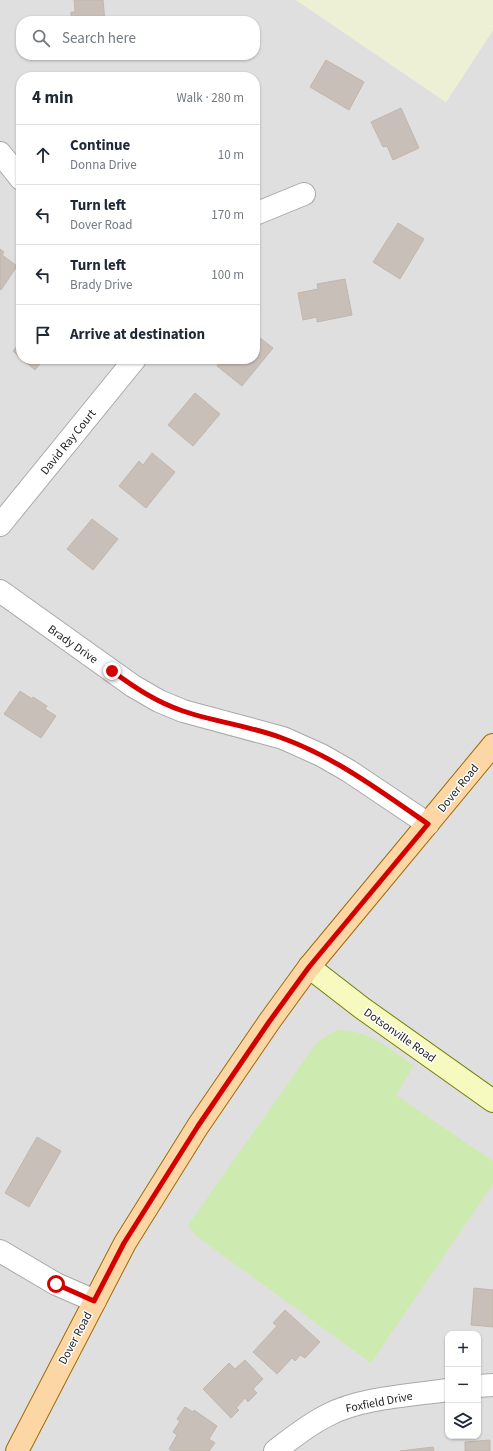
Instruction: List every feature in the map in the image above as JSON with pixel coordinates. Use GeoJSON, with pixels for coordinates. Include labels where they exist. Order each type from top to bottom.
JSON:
{"type":"FeatureCollection","features":[{"type":"Feature","properties":{"kind":"main road","name":"Dover Road"},"geometry":{"type":"LineString","coordinates":[[17,1451],[124,1243],[198,1126],[269,1022],[309,967],[493,746]]}},
{"type":"Feature","properties":{"kind":"main road","name":"Dotsonville Road"},"geometry":{"type":"LineString","coordinates":[[309,967],[362,1008],[493,1101]]}},
{"type":"Feature","properties":{"kind":"street"},"geometry":{"type":"LineString","coordinates":[[0,154],[16,173]]}},
{"type":"Feature","properties":{"kind":"street"},"geometry":{"type":"LineString","coordinates":[[260,212],[304,194]]}},
{"type":"Feature","properties":{"kind":"street","name":"David Ray Court"},"geometry":{"type":"LineString","coordinates":[[0,525],[131,364]]}},
{"type":"Feature","properties":{"kind":"street","name":"Brady Drive"},"geometry":{"type":"LineString","coordinates":[[0,591],[133,686],[159,701],[183,711],[283,738],[315,752],[349,771],[428,824]]}},
{"type":"Feature","properties":{"kind":"street"},"geometry":{"type":"LineString","coordinates":[[0,1251],[56,1284],[94,1301]]}},
{"type":"Feature","properties":{"kind":"street"},"geometry":{"type":"LineString","coordinates":[[481,1386],[493,1386]]}},
{"type":"Feature","properties":{"kind":"street","name":"Foxfield Drive"},"geometry":{"type":"LineString","coordinates":[[275,1451],[303,1429],[336,1411],[357,1405],[445,1390]]}},
{"type":"Feature","properties":{"kind":"shaded area"},"geometry":{"type":"Polygon","coordinates":[[[0,0],[296,0],[446,102],[493,30],[493,1451],[0,1451],[0,0]]]}},
{"type":"Feature","properties":{"kind":"green space"},"geometry":{"type":"Polygon","coordinates":[[[296,0],[493,0],[493,30],[446,102],[296,0]]]}},
{"type":"Feature","properties":{"kind":"green space"},"geometry":{"type":"Polygon","coordinates":[[[337,1030],[368,1036],[378,1041],[414,1066],[396,1095],[493,1161],[493,1184],[371,1363],[195,1235],[188,1225],[315,1045],[323,1038],[337,1030]]]}},
{"type":"Feature","properties":{"kind":"building"},"geometry":{"type":"Polygon","coordinates":[[[74,0],[103,0],[105,16],[71,16],[71,12],[75,12],[74,0]]]}},
{"type":"Feature","properties":{"kind":"building"},"geometry":{"type":"Polygon","coordinates":[[[326,60],[364,82],[349,110],[310,87],[326,60]]]}},
{"type":"Feature","properties":{"kind":"building"},"geometry":{"type":"Polygon","coordinates":[[[401,108],[419,148],[393,160],[387,146],[383,147],[371,122],[401,108]]]}},
{"type":"Feature","properties":{"kind":"building"},"geometry":{"type":"Polygon","coordinates":[[[398,223],[424,239],[400,279],[373,262],[398,223]]]}},
{"type":"Feature","properties":{"kind":"building"},"geometry":{"type":"Polygon","coordinates":[[[0,249],[4,252],[2,255],[16,265],[16,268],[1,290],[0,249]]]}},
{"type":"Feature","properties":{"kind":"building"},"geometry":{"type":"Polygon","coordinates":[[[345,279],[352,315],[317,322],[317,317],[303,320],[298,293],[318,289],[317,284],[345,279]]]}},
{"type":"Feature","properties":{"kind":"building"},"geometry":{"type":"Polygon","coordinates":[[[260,338],[273,348],[260,364],[260,338]]]}},
{"type":"Feature","properties":{"kind":"building"},"geometry":{"type":"Polygon","coordinates":[[[28,364],[40,364],[35,370],[28,364]]]}},
{"type":"Feature","properties":{"kind":"building"},"geometry":{"type":"Polygon","coordinates":[[[218,364],[260,364],[242,386],[217,366],[218,364]]]}},
{"type":"Feature","properties":{"kind":"building"},"geometry":{"type":"Polygon","coordinates":[[[195,393],[220,414],[193,446],[168,425],[195,393]]]}},
{"type":"Feature","properties":{"kind":"building"},"geometry":{"type":"Polygon","coordinates":[[[152,453],[175,472],[146,508],[119,486],[139,461],[143,465],[152,453]]]}},
{"type":"Feature","properties":{"kind":"building"},"geometry":{"type":"Polygon","coordinates":[[[92,519],[118,539],[93,570],[67,549],[92,519]]]}},
{"type":"Feature","properties":{"kind":"building"},"geometry":{"type":"Polygon","coordinates":[[[20,691],[47,706],[45,709],[56,716],[41,738],[4,714],[20,691]]]}},
{"type":"Feature","properties":{"kind":"building"},"geometry":{"type":"Polygon","coordinates":[[[37,1137],[61,1151],[29,1207],[5,1193],[37,1137]]]}},
{"type":"Feature","properties":{"kind":"building"},"geometry":{"type":"Polygon","coordinates":[[[474,1288],[493,1290],[493,1327],[471,1325],[474,1288]]]}},
{"type":"Feature","properties":{"kind":"building"},"geometry":{"type":"Polygon","coordinates":[[[285,1310],[320,1342],[305,1358],[300,1355],[295,1361],[292,1358],[277,1374],[253,1352],[277,1326],[273,1323],[285,1310]]]}},
{"type":"Feature","properties":{"kind":"building"},"geometry":{"type":"Polygon","coordinates":[[[245,1360],[263,1379],[253,1389],[257,1393],[248,1402],[245,1398],[236,1408],[239,1410],[231,1418],[203,1389],[229,1363],[235,1369],[245,1360]]]}},
{"type":"Feature","properties":{"kind":"building"},"geometry":{"type":"Polygon","coordinates":[[[185,1407],[193,1412],[194,1410],[217,1426],[209,1439],[215,1443],[209,1451],[172,1451],[169,1449],[177,1435],[173,1432],[180,1421],[177,1419],[185,1407]]]}},
{"type":"Feature","properties":{"kind":"building"},"geometry":{"type":"Polygon","coordinates":[[[490,1440],[490,1451],[465,1451],[465,1442],[490,1440]]]}},
{"type":"Feature","properties":{"kind":"building"},"geometry":{"type":"Polygon","coordinates":[[[433,1447],[434,1451],[400,1451],[433,1447]]]}},
{"type":"Feature","properties":{"kind":"route"},"geometry":{"type":"LineString","coordinates":[[56,1284],[94,1301],[124,1243],[198,1126],[269,1022],[309,967],[428,824],[394,800],[321,755],[283,738],[255,729],[183,711],[159,701],[133,686],[112,671]]}}]}
